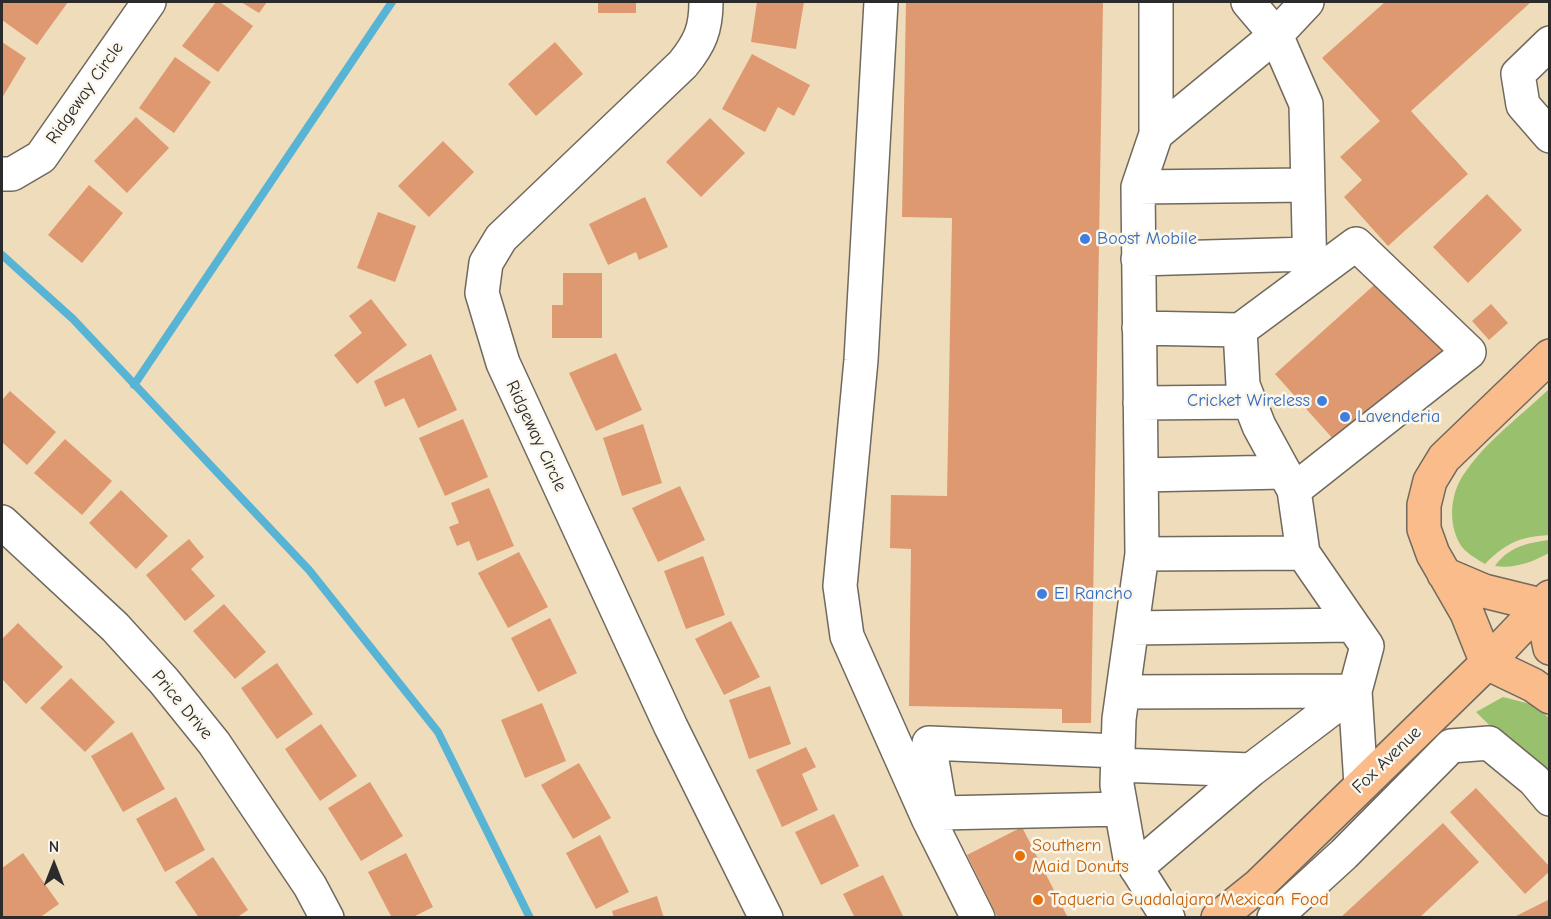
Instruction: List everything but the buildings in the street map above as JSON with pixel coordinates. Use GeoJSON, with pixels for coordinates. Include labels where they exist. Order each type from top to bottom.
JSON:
{"type":"FeatureCollection","features":[{"type":"Feature","properties":{"kind":"main road"},"geometry":{"type":"LineString","coordinates":[[1550,356],[1444,458],[1430,481],[1424,505],[1424,529],[1433,554],[1467,613],[1486,663],[1533,685],[1550,697]]}},
{"type":"Feature","properties":{"kind":"main road"},"geometry":{"type":"LineString","coordinates":[[1444,574],[1484,591],[1545,601],[1550,648]]}},
{"type":"Feature","properties":{"kind":"main road","name":"Fox Avenue"},"geometry":{"type":"LineString","coordinates":[[1218,918],[1259,885],[1486,663],[1545,601]]}},
{"type":"Feature","properties":{"kind":"street","name":"Ridgeway Circle"},"geometry":{"type":"LineString","coordinates":[[7,174],[41,157],[149,2]]}},
{"type":"Feature","properties":{"kind":"street","name":"Ridgeway Circle"},"geometry":{"type":"LineString","coordinates":[[706,2],[706,18],[699,45],[683,64],[501,238],[486,262],[482,293],[503,363],[671,727],[766,918]]}},
{"type":"Feature","properties":{"kind":"street"},"geometry":{"type":"LineString","coordinates":[[881,2],[862,337],[840,586],[847,636],[928,818],[978,918]]}},
{"type":"Feature","properties":{"kind":"street"},"geometry":{"type":"LineString","coordinates":[[1156,2],[1156,134],[1138,187],[1142,554],[1123,692],[1117,786],[1130,858],[1168,918]]}},
{"type":"Feature","properties":{"kind":"street"},"geometry":{"type":"LineString","coordinates":[[1248,2],[1276,35],[1306,104],[1306,185],[1310,266]]}},
{"type":"Feature","properties":{"kind":"street"},"geometry":{"type":"LineString","coordinates":[[1156,134],[1276,35],[1307,2]]}},
{"type":"Feature","properties":{"kind":"street"},"geometry":{"type":"LineString","coordinates":[[1550,43],[1518,74],[1523,105],[1550,136]]}},
{"type":"Feature","properties":{"kind":"street"},"geometry":{"type":"LineString","coordinates":[[1138,187],[1306,185]]}},
{"type":"Feature","properties":{"kind":"street"},"geometry":{"type":"LineString","coordinates":[[1139,328],[1240,330],[1310,266],[1356,244],[1469,352],[1289,481],[1141,475]]}},
{"type":"Feature","properties":{"kind":"street"},"geometry":{"type":"LineString","coordinates":[[1138,259],[1310,266]]}},
{"type":"Feature","properties":{"kind":"street"},"geometry":{"type":"LineString","coordinates":[[1240,330],[1243,385],[1259,426],[1289,481],[1303,553],[1367,646],[1355,691],[1361,785]]}},
{"type":"Feature","properties":{"kind":"street"},"geometry":{"type":"LineString","coordinates":[[1140,403],[1250,402]]}},
{"type":"Feature","properties":{"kind":"street","name":"Price Drive"},"geometry":{"type":"LineString","coordinates":[[2,522],[116,627],[164,681],[214,743],[310,886],[327,918]]}},
{"type":"Feature","properties":{"kind":"street"},"geometry":{"type":"LineString","coordinates":[[1142,554],[1303,553]]}},
{"type":"Feature","properties":{"kind":"street"},"geometry":{"type":"LineString","coordinates":[[1132,628],[1351,625]]}},
{"type":"Feature","properties":{"kind":"street"},"geometry":{"type":"LineString","coordinates":[[1123,692],[1355,691]]}},
{"type":"Feature","properties":{"kind":"street"},"geometry":{"type":"LineString","coordinates":[[1136,868],[1251,770],[1355,691]]}},
{"type":"Feature","properties":{"kind":"street"},"geometry":{"type":"LineString","coordinates":[[1121,809],[941,813],[929,744],[1251,770]]}},
{"type":"Feature","properties":{"kind":"street"},"geometry":{"type":"LineString","coordinates":[[1274,918],[1362,835],[1451,746],[1489,744],[1534,780],[1550,799]]}},
{"type":"Feature","properties":{"kind":"street"},"geometry":{"type":"LineString","coordinates":[[1335,811],[1362,835]]}},
{"type":"Feature","properties":{"kind":"green space"},"geometry":{"type":"Polygon","coordinates":[[[1549,389],[1549,535],[1514,542],[1500,550],[1485,564],[1464,550],[1456,536],[1452,509],[1456,490],[1464,474],[1483,451],[1549,389]]]}},
{"type":"Feature","properties":{"kind":"green space"},"geometry":{"type":"Polygon","coordinates":[[[1549,540],[1549,553],[1543,556],[1516,566],[1495,566],[1512,550],[1549,540]]]}},
{"type":"Feature","properties":{"kind":"green space"},"geometry":{"type":"Polygon","coordinates":[[[1503,697],[1534,705],[1549,718],[1549,784],[1476,712],[1503,697]]]}},
{"type":"Feature","properties":{"kind":"waterway"},"geometry":{"type":"LineString","coordinates":[[134,385],[392,2]]}},
{"type":"Feature","properties":{"kind":"waterway"},"geometry":{"type":"LineString","coordinates":[[2,255],[73,319],[309,570],[438,732],[530,918]]}},
{"type":"Feature","properties":{"kind":"place","name":"Boost Mobile"},"geometry":{"type":"Point","coordinates":[1085,239]}},
{"type":"Feature","properties":{"kind":"place","name":"Cricket Wireless"},"geometry":{"type":"Point","coordinates":[1322,401]}},
{"type":"Feature","properties":{"kind":"place","name":"Lavenderia"},"geometry":{"type":"Point","coordinates":[1345,417]}},
{"type":"Feature","properties":{"kind":"place","name":"El Rancho"},"geometry":{"type":"Point","coordinates":[1042,594]}},
{"type":"Feature","properties":{"kind":"place","name":"Southern Maid Donuts"},"geometry":{"type":"Point","coordinates":[1020,856]}},
{"type":"Feature","properties":{"kind":"place","name":"Taqueria Guadalajara Mexican Food"},"geometry":{"type":"Point","coordinates":[1038,900]}}]}
